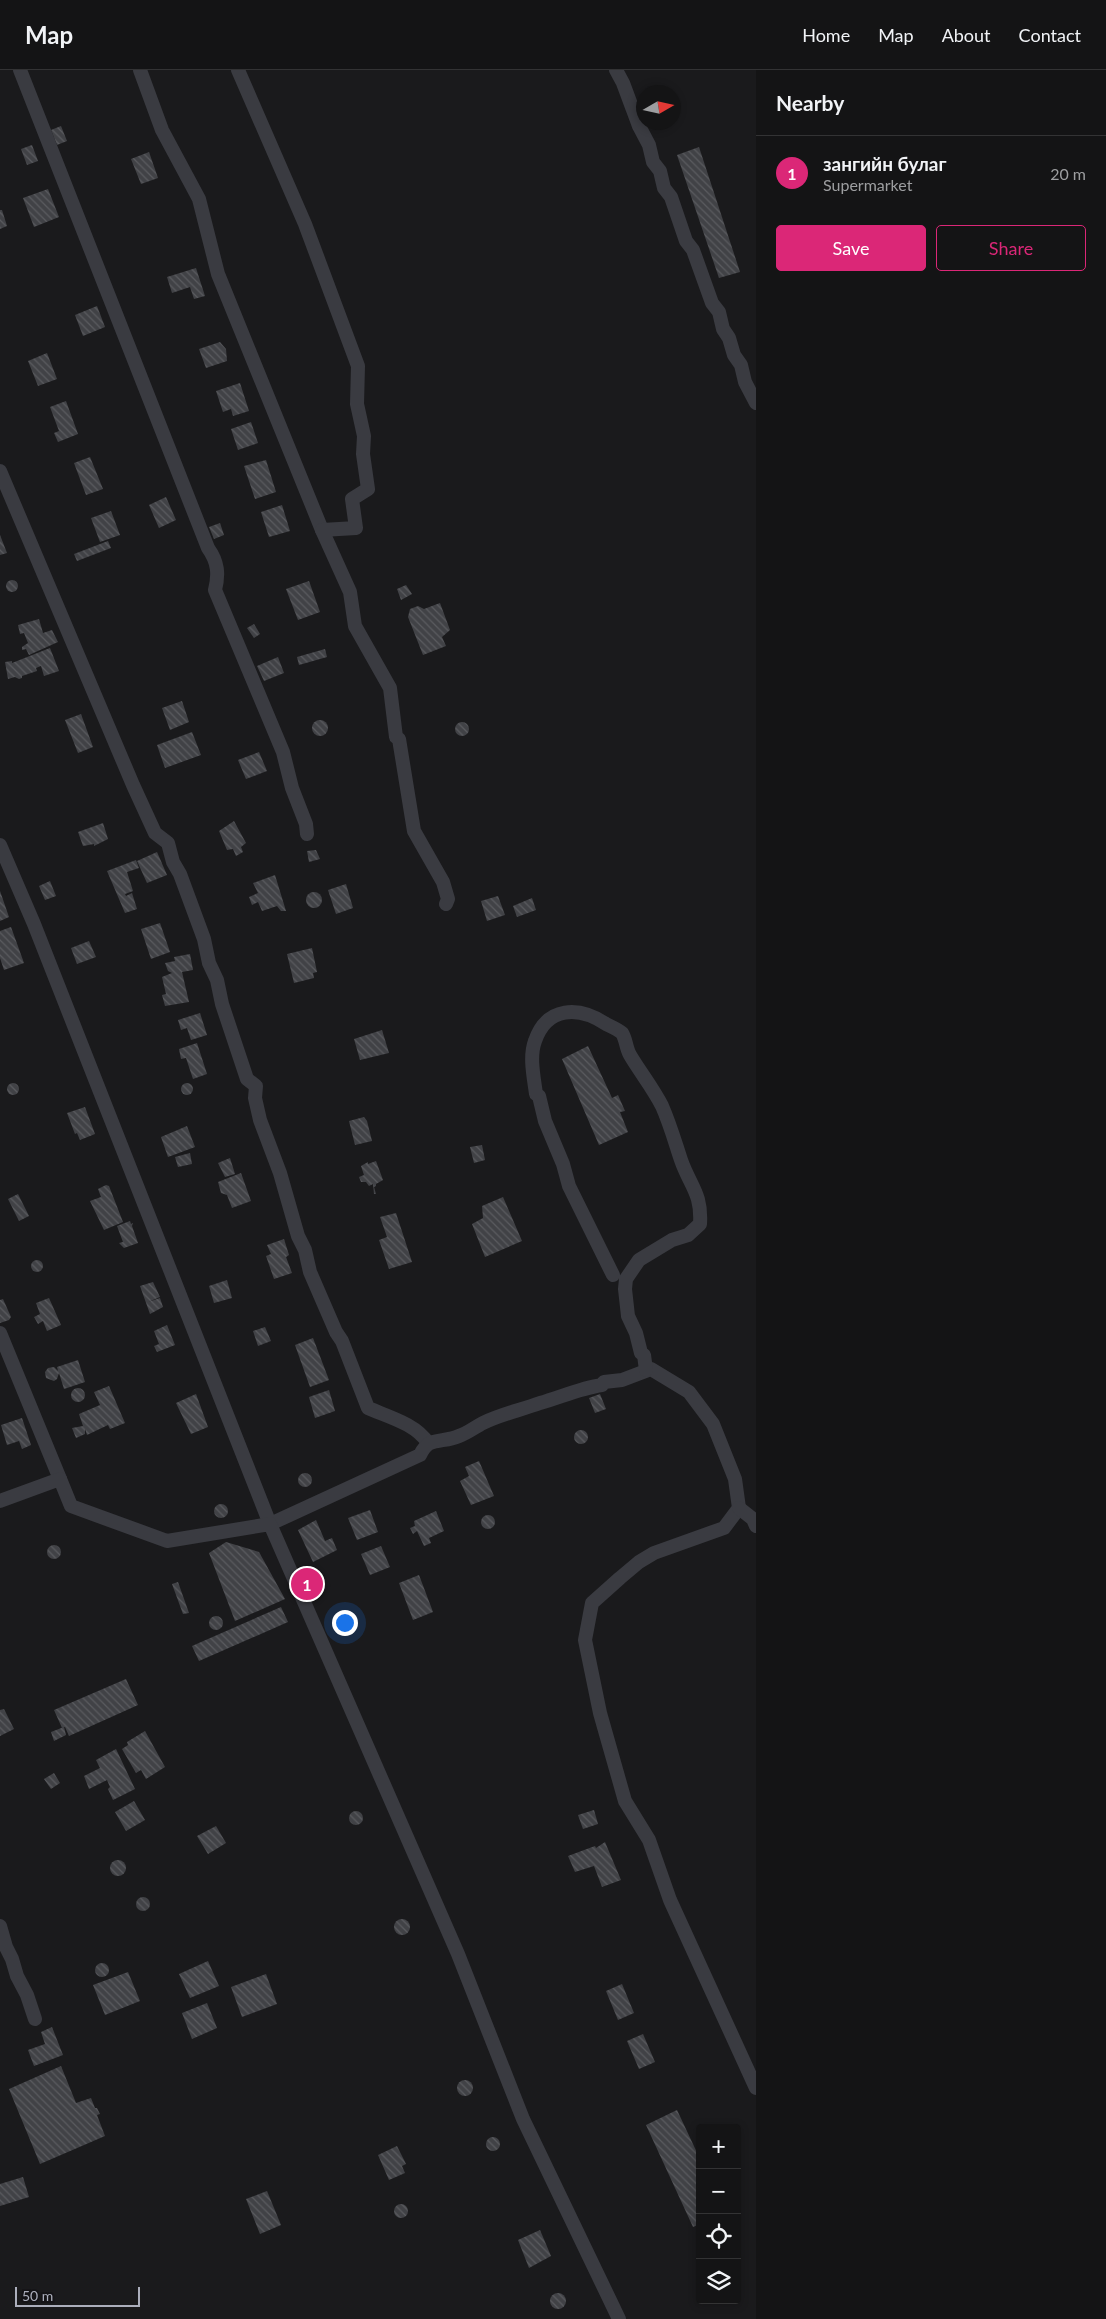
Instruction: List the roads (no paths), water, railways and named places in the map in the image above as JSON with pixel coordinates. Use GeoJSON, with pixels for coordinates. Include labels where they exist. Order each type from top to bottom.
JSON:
{"type":"FeatureCollection","features":[{"type":"Feature","properties":{"kind":"street"},"geometry":{"type":"LineString","coordinates":[[20,70],[124,330],[128,347],[135,358],[151,404],[158,416],[162,433],[169,444],[174,462],[203,531],[208,548],[214,557],[219,574],[216,590],[283,752],[292,788],[306,824],[307,834]]}},
{"type":"Feature","properties":{"kind":"street"},"geometry":{"type":"LineString","coordinates":[[140,70],[162,130],[199,198],[218,274],[322,530],[350,592],[355,626],[390,688],[396,737],[399,739],[414,831],[443,882],[448,899],[446,904]]}},
{"type":"Feature","properties":{"kind":"street"},"geometry":{"type":"LineString","coordinates":[[238,70],[305,224],[358,366],[357,404],[364,436],[363,454],[368,489],[352,499],[356,528],[322,530]]}},
{"type":"Feature","properties":{"kind":"street"},"geometry":{"type":"LineString","coordinates":[[616,70],[756,403]]}},
{"type":"Feature","properties":{"kind":"street"},"geometry":{"type":"LineString","coordinates":[[0,471],[133,785],[155,833],[168,843],[173,862],[180,874],[204,939],[209,963],[217,980],[222,1004],[247,1079],[256,1086],[255,1098],[260,1120],[280,1173],[298,1236],[305,1250],[310,1272],[336,1332],[342,1341],[368,1408],[401,1422],[422,1434],[428,1443]]}},
{"type":"Feature","properties":{"kind":"street"},"geometry":{"type":"LineString","coordinates":[[0,845],[34,924],[270,1524],[458,1954],[523,2119],[619,2319]]}},
{"type":"Feature","properties":{"kind":"street"},"geometry":{"type":"LineString","coordinates":[[613,1276],[569,1186],[563,1164],[545,1121],[539,1096],[536,1094],[533,1064],[535,1042],[545,1025],[561,1013],[576,1011],[594,1016],[622,1033],[629,1054],[642,1070],[661,1106],[676,1139],[681,1161],[698,1196],[700,1224],[688,1235],[672,1240],[639,1260],[626,1279],[625,1289],[628,1316],[636,1333],[641,1352],[644,1355],[646,1370]]}},
{"type":"Feature","properties":{"kind":"street"},"geometry":{"type":"LineString","coordinates":[[0,1333],[71,1506],[167,1541],[270,1524],[420,1455],[428,1443],[458,1437],[475,1430],[481,1424],[517,1409],[542,1403],[556,1396],[571,1394],[587,1387],[602,1385],[604,1382],[622,1380],[646,1370],[651,1369],[689,1392],[713,1424],[736,1479],[739,1508],[724,1528],[654,1553],[633,1567],[592,1603],[585,1640],[598,1706],[625,1801],[649,1840],[670,1900],[756,2088]]}},
{"type":"Feature","properties":{"kind":"street"},"geometry":{"type":"LineString","coordinates":[[0,1501],[60,1479]]}},
{"type":"Feature","properties":{"kind":"street"},"geometry":{"type":"LineString","coordinates":[[739,1508],[753,1519],[756,1526]]}},
{"type":"Feature","properties":{"kind":"street"},"geometry":{"type":"LineString","coordinates":[[0,1926],[17,1976],[36,2019]]}},
{"type":"Feature","properties":{"kind":"place","name":"зангийн булаг"},"geometry":{"type":"Point","coordinates":[307,1584]}}]}
